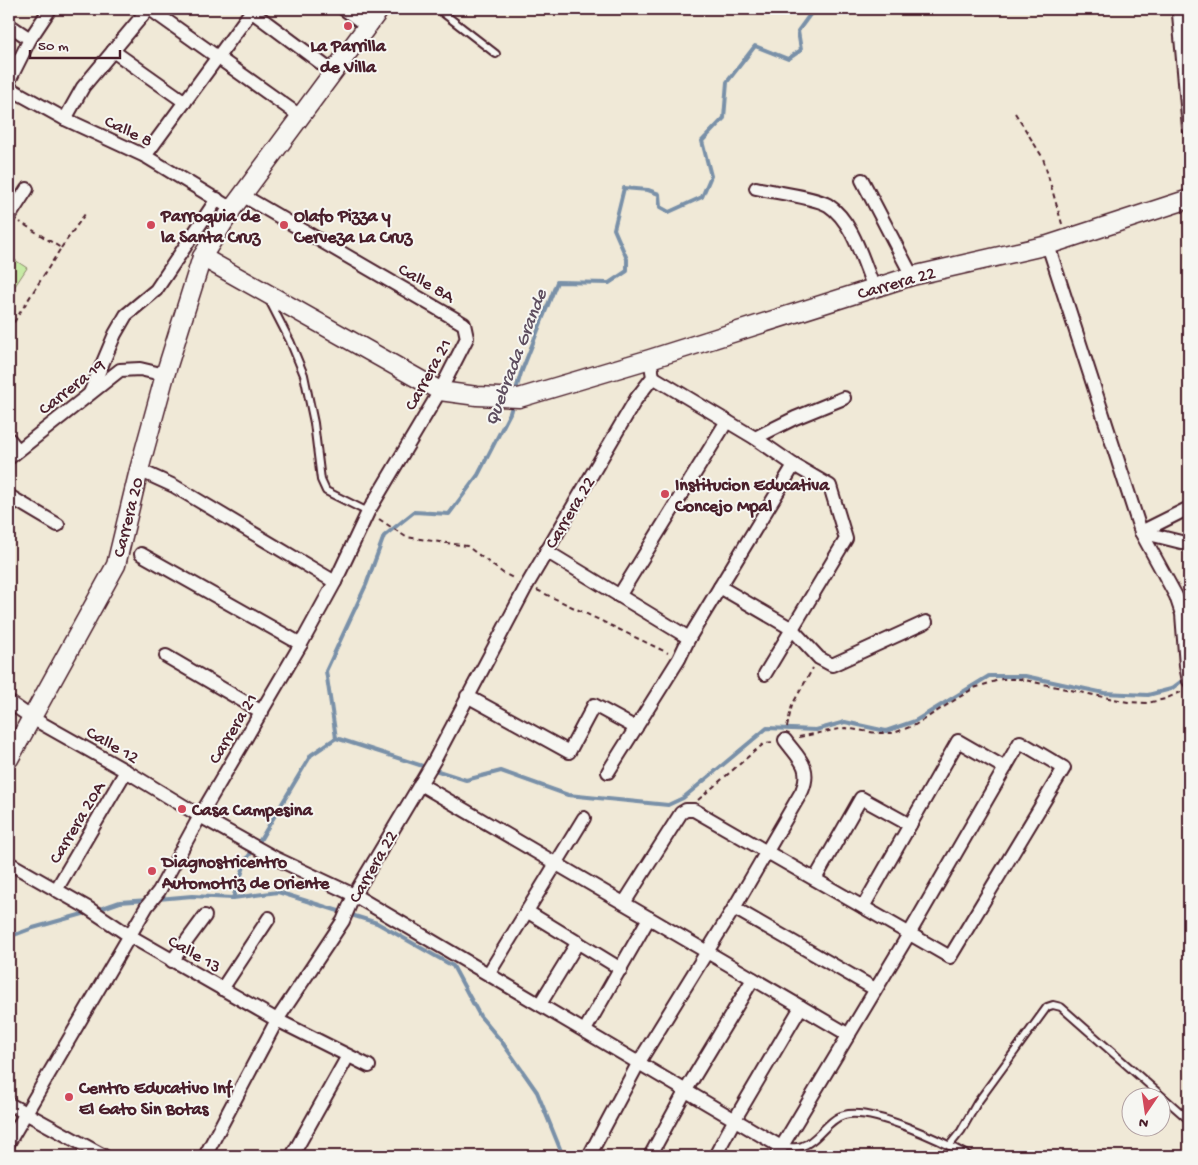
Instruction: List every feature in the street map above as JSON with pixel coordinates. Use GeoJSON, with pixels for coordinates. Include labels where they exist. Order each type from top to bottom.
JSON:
{"type":"FeatureCollection","features":[{"type":"Feature","properties":{"kind":"main road","name":"Carrera 20"},"geometry":{"type":"LineString","coordinates":[[9,759],[116,565],[165,374],[202,257],[237,202],[380,9]]}},
{"type":"Feature","properties":{"kind":"main road","name":"Carrera 22"},"geometry":{"type":"LineString","coordinates":[[440,391],[513,398],[650,359],[912,276],[1048,245],[1189,199]]}},
{"type":"Feature","properties":{"kind":"main road"},"geometry":{"type":"LineString","coordinates":[[202,257],[440,391]]}},
{"type":"Feature","properties":{"kind":"street"},"geometry":{"type":"LineString","coordinates":[[9,81],[30,39],[50,9]]}},
{"type":"Feature","properties":{"kind":"street"},"geometry":{"type":"LineString","coordinates":[[65,119],[83,87],[149,9],[300,116]]}},
{"type":"Feature","properties":{"kind":"street"},"geometry":{"type":"LineString","coordinates":[[344,9],[367,26]]}},
{"type":"Feature","properties":{"kind":"street"},"geometry":{"type":"LineString","coordinates":[[145,156],[252,10],[333,72]]}},
{"type":"Feature","properties":{"kind":"street"},"geometry":{"type":"LineString","coordinates":[[1179,14],[1187,83],[1189,128]]}},
{"type":"Feature","properties":{"kind":"street"},"geometry":{"type":"LineString","coordinates":[[9,25],[30,39]]}},
{"type":"Feature","properties":{"kind":"street"},"geometry":{"type":"LineString","coordinates":[[113,51],[185,102]]}},
{"type":"Feature","properties":{"kind":"street","name":"Calle 8"},"geometry":{"type":"LineString","coordinates":[[9,88],[65,119],[145,156],[217,199],[237,202]]}},
{"type":"Feature","properties":{"kind":"street"},"geometry":{"type":"LineString","coordinates":[[862,180],[912,276]]}},
{"type":"Feature","properties":{"kind":"street"},"geometry":{"type":"LineString","coordinates":[[756,188],[827,204],[847,223],[874,288]]}},
{"type":"Feature","properties":{"kind":"street"},"geometry":{"type":"LineString","coordinates":[[9,216],[27,189]]}},
{"type":"Feature","properties":{"kind":"street"},"geometry":{"type":"LineString","coordinates":[[90,394],[115,334],[126,315],[156,290],[217,199]]}},
{"type":"Feature","properties":{"kind":"street","name":"Calle 8A"},"geometry":{"type":"LineString","coordinates":[[237,202],[464,324]]}},
{"type":"Feature","properties":{"kind":"street"},"geometry":{"type":"LineString","coordinates":[[1048,245],[1141,532],[1176,596],[1184,626],[1186,666],[1189,681]]}},
{"type":"Feature","properties":{"kind":"street","name":"Carrera 21"},"geometry":{"type":"LineString","coordinates":[[9,1142],[147,906],[159,891],[200,816],[336,582],[368,512],[440,391],[467,338],[464,324]]}},
{"type":"Feature","properties":{"kind":"street"},"geometry":{"type":"LineString","coordinates":[[650,359],[653,377],[755,438],[794,465],[830,486],[846,539],[765,674]]}},
{"type":"Feature","properties":{"kind":"street","name":"Carrera 19"},"geometry":{"type":"LineString","coordinates":[[13,454],[120,370],[140,369],[165,374]]}},
{"type":"Feature","properties":{"kind":"street","name":"Carrera 22"},"geometry":{"type":"LineString","coordinates":[[205,1156],[277,1020],[345,916],[354,895],[434,761],[546,551],[636,399],[653,377]]}},
{"type":"Feature","properties":{"kind":"street"},"geometry":{"type":"LineString","coordinates":[[755,438],[795,418],[844,398]]}},
{"type":"Feature","properties":{"kind":"street"},"geometry":{"type":"LineString","coordinates":[[619,596],[727,421]]}},
{"type":"Feature","properties":{"kind":"street"},"geometry":{"type":"LineString","coordinates":[[9,439],[13,454]]}},
{"type":"Feature","properties":{"kind":"street"},"geometry":{"type":"LineString","coordinates":[[608,772],[679,659],[689,638],[794,465]]}},
{"type":"Feature","properties":{"kind":"street"},"geometry":{"type":"LineString","coordinates":[[139,470],[174,486],[336,582]]}},
{"type":"Feature","properties":{"kind":"street"},"geometry":{"type":"LineString","coordinates":[[9,496],[58,525]]}},
{"type":"Feature","properties":{"kind":"street"},"geometry":{"type":"LineString","coordinates":[[1141,532],[1189,508]]}},
{"type":"Feature","properties":{"kind":"street"},"geometry":{"type":"LineString","coordinates":[[1141,532],[1189,544]]}},
{"type":"Feature","properties":{"kind":"street"},"geometry":{"type":"LineString","coordinates":[[546,551],[689,638]]}},
{"type":"Feature","properties":{"kind":"street"},"geometry":{"type":"LineString","coordinates":[[141,554],[301,644]]}},
{"type":"Feature","properties":{"kind":"street"},"geometry":{"type":"LineString","coordinates":[[720,587],[792,629],[819,658],[832,665],[926,622]]}},
{"type":"Feature","properties":{"kind":"street"},"geometry":{"type":"LineString","coordinates":[[166,656],[262,712]]}},
{"type":"Feature","properties":{"kind":"street"},"geometry":{"type":"LineString","coordinates":[[467,696],[569,752],[594,705],[636,728]]}},
{"type":"Feature","properties":{"kind":"street","name":"Calle 12"},"geometry":{"type":"LineString","coordinates":[[9,702],[32,718],[275,858],[354,895],[735,1119],[779,1152]]}},
{"type":"Feature","properties":{"kind":"street"},"geometry":{"type":"LineString","coordinates":[[589,1156],[639,1062],[734,908],[802,791],[807,776],[803,764],[785,736]]}},
{"type":"Feature","properties":{"kind":"street"},"geometry":{"type":"LineString","coordinates":[[863,907],[958,741],[1005,768]]}},
{"type":"Feature","properties":{"kind":"street"},"geometry":{"type":"LineString","coordinates":[[624,903],[681,813],[686,810],[694,810],[909,934],[950,957],[1064,768],[1020,742],[909,934],[779,1152]]}},
{"type":"Feature","properties":{"kind":"street","name":"Carrera 20A"},"geometry":{"type":"LineString","coordinates":[[56,890],[126,771]]}},
{"type":"Feature","properties":{"kind":"street"},"geometry":{"type":"LineString","coordinates":[[422,779],[557,864],[849,1035]]}},
{"type":"Feature","properties":{"kind":"street"},"geometry":{"type":"LineString","coordinates":[[815,879],[862,798],[910,825]]}},
{"type":"Feature","properties":{"kind":"street"},"geometry":{"type":"LineString","coordinates":[[489,974],[584,818]]}},
{"type":"Feature","properties":{"kind":"street","name":"Calle 13"},"geometry":{"type":"LineString","coordinates":[[9,863],[172,961],[277,1020],[368,1066]]}},
{"type":"Feature","properties":{"kind":"street"},"geometry":{"type":"LineString","coordinates":[[734,908],[875,989]]}},
{"type":"Feature","properties":{"kind":"street"},"geometry":{"type":"LineString","coordinates":[[528,912],[621,968]]}},
{"type":"Feature","properties":{"kind":"street"},"geometry":{"type":"LineString","coordinates":[[172,961],[205,916]]}},
{"type":"Feature","properties":{"kind":"street"},"geometry":{"type":"LineString","coordinates":[[222,989],[269,918]]}},
{"type":"Feature","properties":{"kind":"street"},"geometry":{"type":"LineString","coordinates":[[585,1030],[650,918]]}},
{"type":"Feature","properties":{"kind":"street"},"geometry":{"type":"LineString","coordinates":[[540,1004],[578,942]]}},
{"type":"Feature","properties":{"kind":"street"},"geometry":{"type":"LineString","coordinates":[[650,1156],[686,1090],[753,979]]}},
{"type":"Feature","properties":{"kind":"street"},"geometry":{"type":"LineString","coordinates":[[715,1156],[801,1007]]}},
{"type":"Feature","properties":{"kind":"street"},"geometry":{"type":"LineString","coordinates":[[292,1156],[348,1056]]}},
{"type":"Feature","properties":{"kind":"street"},"geometry":{"type":"LineString","coordinates":[[9,1104],[104,1156]]}},
{"type":"Feature","properties":{"kind":"lane"},"geometry":{"type":"LineString","coordinates":[[438,9],[496,54]]}},
{"type":"Feature","properties":{"kind":"lane"},"geometry":{"type":"LineString","coordinates":[[265,292],[304,375],[314,423],[321,480],[326,491],[368,512]]}},
{"type":"Feature","properties":{"kind":"lane"},"geometry":{"type":"LineString","coordinates":[[949,1146],[961,1131],[977,1103],[1047,1007],[1054,1006],[1061,1007],[1189,1120]]}},
{"type":"Feature","properties":{"kind":"lane"},"geometry":{"type":"LineString","coordinates":[[779,1152],[802,1146],[844,1114],[860,1113],[899,1124],[969,1156]]}},
{"type":"Feature","properties":{"kind":"path"},"geometry":{"type":"LineString","coordinates":[[1015,113],[1043,158],[1067,239]]}},
{"type":"Feature","properties":{"kind":"path"},"geometry":{"type":"LineString","coordinates":[[9,330],[85,214]]}},
{"type":"Feature","properties":{"kind":"path"},"geometry":{"type":"LineString","coordinates":[[9,216],[61,248]]}},
{"type":"Feature","properties":{"kind":"path"},"geometry":{"type":"LineString","coordinates":[[386,524],[406,536],[467,546],[503,573],[679,659]]}},
{"type":"Feature","properties":{"kind":"path"},"geometry":{"type":"LineString","coordinates":[[785,736],[788,715],[792,705],[819,658]]}},
{"type":"Feature","properties":{"kind":"path"},"geometry":{"type":"LineString","coordinates":[[686,810],[766,743],[785,736],[845,728],[876,733],[894,733],[915,725],[974,688],[1002,679],[1020,679],[1099,696],[1146,703],[1165,699],[1189,688]]}},
{"type":"Feature","properties":{"kind":"green space"},"geometry":{"type":"Polygon","coordinates":[[[9,256],[27,268],[9,295],[9,256]]]}},
{"type":"Feature","properties":{"kind":"waterway","name":"Quebrada Grande"},"geometry":{"type":"LineString","coordinates":[[515,393],[557,282],[609,283],[627,271],[627,259],[614,229],[624,188],[648,190],[659,194],[660,207],[669,212],[702,197],[711,176],[702,141],[724,118],[727,82],[755,46],[788,59],[801,50],[798,31],[814,9]]}},
{"type":"Feature","properties":{"kind":"waterway","name":"Quebrada Grande"},"geometry":{"type":"LineString","coordinates":[[336,738],[326,671],[366,585],[384,536],[414,512],[449,514],[478,475],[510,413],[513,403]]}},
{"type":"Feature","properties":{"kind":"waterway"},"geometry":{"type":"LineString","coordinates":[[336,738],[466,780],[501,771],[568,795],[668,805],[683,798],[767,728],[816,730],[845,722],[886,731],[915,721],[989,676],[1025,676],[1104,693],[1148,695],[1171,689],[1187,677]]}},
{"type":"Feature","properties":{"kind":"waterway"},"geometry":{"type":"LineString","coordinates":[[233,898],[247,858],[256,847],[311,755],[336,738]]}},
{"type":"Feature","properties":{"kind":"waterway"},"geometry":{"type":"LineString","coordinates":[[158,899],[192,896],[233,898],[278,892],[377,923],[453,966],[480,1016],[502,1042],[537,1092],[563,1156]]}},
{"type":"Feature","properties":{"kind":"waterway"},"geometry":{"type":"LineString","coordinates":[[97,910],[120,902],[148,900]]}},
{"type":"Feature","properties":{"kind":"waterway"},"geometry":{"type":"LineString","coordinates":[[9,937],[33,928],[90,912]]}},
{"type":"Feature","properties":{"kind":"place","name":"La Parrilla de Villa"},"geometry":{"type":"Point","coordinates":[348,26]}},
{"type":"Feature","properties":{"kind":"place","name":"Parroquia de la Santa Cruz"},"geometry":{"type":"Point","coordinates":[151,225]}},
{"type":"Feature","properties":{"kind":"place","name":"Olafo Pizza y Cerveza La Cruz"},"geometry":{"type":"Point","coordinates":[284,225]}},
{"type":"Feature","properties":{"kind":"place","name":"Institucion Educativa Concejo Mpal"},"geometry":{"type":"Point","coordinates":[665,494]}},
{"type":"Feature","properties":{"kind":"place","name":"Casa Campesina"},"geometry":{"type":"Point","coordinates":[182,809]}},
{"type":"Feature","properties":{"kind":"place","name":"Diagnostricentro Automotriz de Oriente"},"geometry":{"type":"Point","coordinates":[152,871]}},
{"type":"Feature","properties":{"kind":"place","name":"Centro Educativo Inf El Gato Sin Botas"},"geometry":{"type":"Point","coordinates":[69,1097]}}]}
